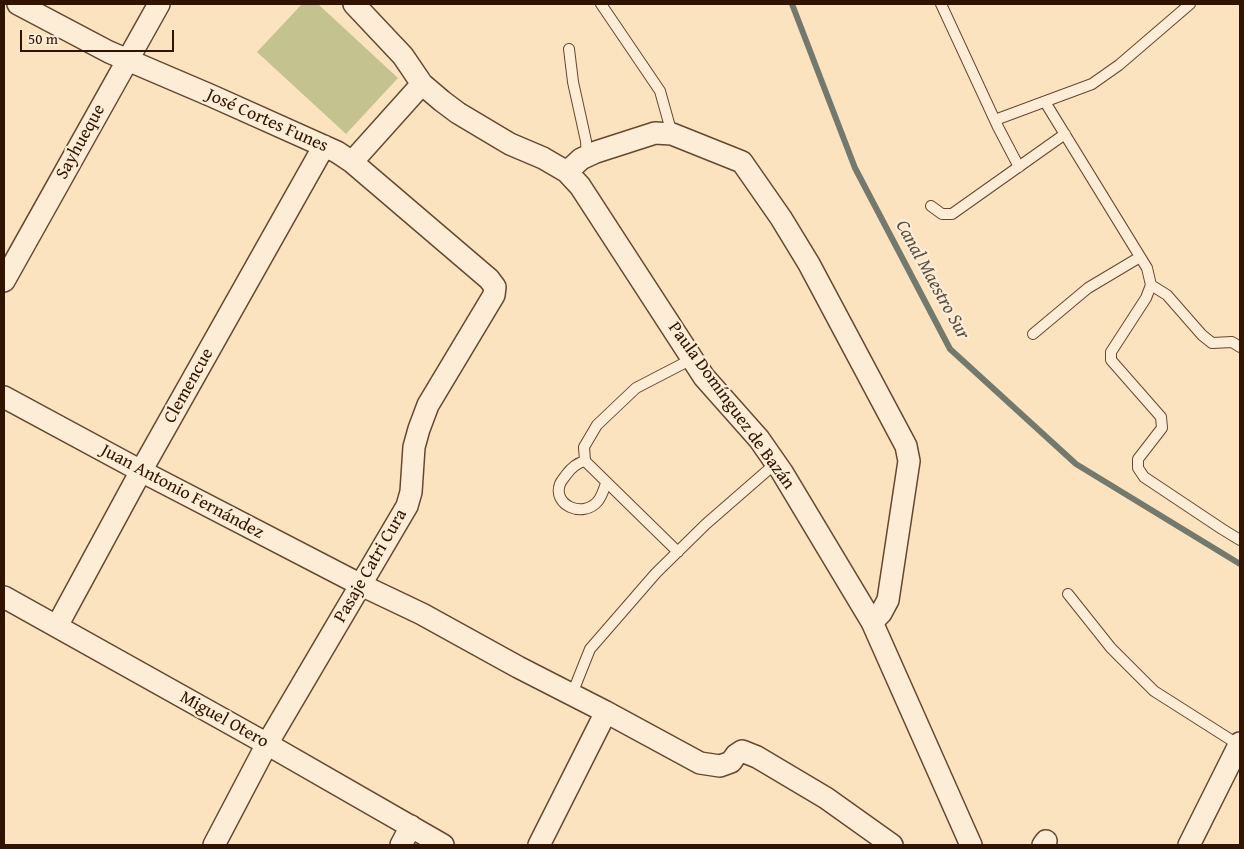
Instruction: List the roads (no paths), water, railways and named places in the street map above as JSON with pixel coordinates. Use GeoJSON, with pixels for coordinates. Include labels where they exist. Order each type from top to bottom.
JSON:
{"type":"FeatureCollection","features":[{"type":"Feature","properties":{"kind":"street","name":"José Cortes Funes"},"geometry":{"type":"LineString","coordinates":[[18,4],[109,52],[324,146],[352,162],[490,279]]}},
{"type":"Feature","properties":{"kind":"street","name":"Sayhueque"},"geometry":{"type":"LineString","coordinates":[[4,281],[159,4]]}},
{"type":"Feature","properties":{"kind":"street","name":"Paula Domínguez de Bazán"},"geometry":{"type":"LineString","coordinates":[[354,4],[403,56],[422,84],[458,114],[510,144],[543,158],[568,172],[580,186],[704,377],[759,439],[776,463],[872,622],[971,845]]}},
{"type":"Feature","properties":{"kind":"street"},"geometry":{"type":"LineString","coordinates":[[352,162],[422,84]]}},
{"type":"Feature","properties":{"kind":"street"},"geometry":{"type":"LineString","coordinates":[[568,172],[581,160],[596,152],[655,132],[672,134],[732,157],[742,162],[748,168],[809,264],[906,446],[909,461],[888,600],[881,613],[872,622]]}},
{"type":"Feature","properties":{"kind":"street","name":"Clemencue"},"geometry":{"type":"LineString","coordinates":[[57,626],[141,471],[324,146]]}},
{"type":"Feature","properties":{"kind":"street","name":"Pasaje Catri Cura"},"geometry":{"type":"LineString","coordinates":[[214,845],[267,744],[407,506],[411,492],[414,447],[422,421],[436,389],[494,295],[495,287],[490,279]]}},
{"type":"Feature","properties":{"kind":"street","name":"Juan Antonio Fernández"},"geometry":{"type":"LineString","coordinates":[[4,397],[141,471],[361,585],[422,614],[700,763],[720,766],[731,762],[742,751],[757,757],[826,798],[892,845]]}},
{"type":"Feature","properties":{"kind":"street","name":"Miguel Otero"},"geometry":{"type":"LineString","coordinates":[[4,597],[267,744],[442,845]]}},
{"type":"Feature","properties":{"kind":"street"},"geometry":{"type":"LineString","coordinates":[[539,845],[606,712]]}},
{"type":"Feature","properties":{"kind":"street"},"geometry":{"type":"LineString","coordinates":[[1189,845],[1240,744]]}},
{"type":"Feature","properties":{"kind":"street"},"geometry":{"type":"LineString","coordinates":[[400,845],[411,826]]}},
{"type":"Feature","properties":{"kind":"lane"},"geometry":{"type":"LineString","coordinates":[[601,4],[660,91],[672,134]]}},
{"type":"Feature","properties":{"kind":"lane"},"geometry":{"type":"LineString","coordinates":[[941,4],[1019,167]]}},
{"type":"Feature","properties":{"kind":"lane"},"geometry":{"type":"LineString","coordinates":[[995,120],[1092,84],[1119,65],[1190,4]]}},
{"type":"Feature","properties":{"kind":"lane"},"geometry":{"type":"LineString","coordinates":[[569,48],[573,82],[586,141],[587,157]]}},
{"type":"Feature","properties":{"kind":"lane"},"geometry":{"type":"LineString","coordinates":[[1045,102],[1147,268],[1151,285],[1146,298],[1111,352],[1111,360],[1161,416],[1162,428],[1138,459],[1138,468],[1144,476],[1240,540]]}},
{"type":"Feature","properties":{"kind":"lane"},"geometry":{"type":"LineString","coordinates":[[931,206],[942,214],[952,214],[1065,134]]}},
{"type":"Feature","properties":{"kind":"lane"},"geometry":{"type":"LineString","coordinates":[[1033,334],[1088,288],[1140,257]]}},
{"type":"Feature","properties":{"kind":"lane"},"geometry":{"type":"LineString","coordinates":[[1151,285],[1167,295],[1202,335],[1212,343],[1232,342],[1240,347]]}},
{"type":"Feature","properties":{"kind":"lane"},"geometry":{"type":"LineString","coordinates":[[678,552],[584,461],[584,448],[598,425],[636,388],[692,360]]}},
{"type":"Feature","properties":{"kind":"lane"},"geometry":{"type":"LineString","coordinates":[[584,461],[570,470],[560,484],[560,498],[567,506],[576,510],[587,510],[598,501],[606,483]]}},
{"type":"Feature","properties":{"kind":"lane"},"geometry":{"type":"LineString","coordinates":[[572,694],[590,649],[656,573],[706,524],[776,463]]}},
{"type":"Feature","properties":{"kind":"lane"},"geometry":{"type":"LineString","coordinates":[[1068,594],[1110,648],[1154,691],[1240,744]]}},
{"type":"Feature","properties":{"kind":"waterway","name":"Canal Maestro Sur"},"geometry":{"type":"LineString","coordinates":[[792,4],[855,168],[950,349],[1076,464],[1240,564]]}}]}
